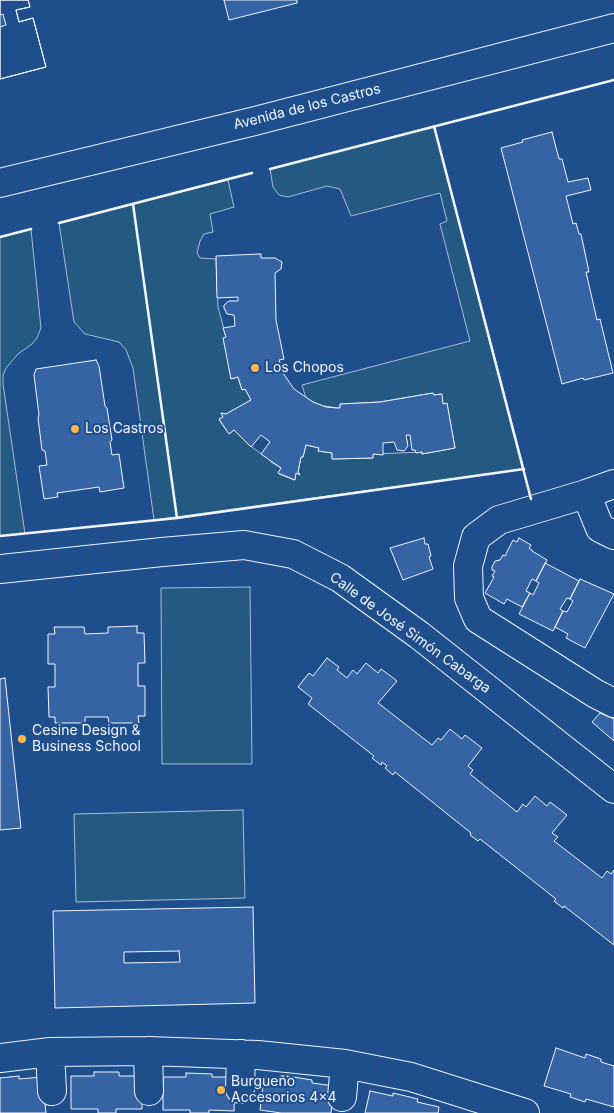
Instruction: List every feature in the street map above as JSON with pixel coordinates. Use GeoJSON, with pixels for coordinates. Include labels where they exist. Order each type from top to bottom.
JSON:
{"type":"FeatureCollection","features":[{"type":"Feature","properties":{"kind":"street","name":"Avenida de los Castros"},"geometry":{"type":"LineString","coordinates":[[0,183],[255,121],[614,28]]}},
{"type":"Feature","properties":{"kind":"street"},"geometry":{"type":"LineString","coordinates":[[614,484],[499,520],[476,537],[468,566],[469,598],[478,619],[596,694],[614,703]]}},
{"type":"Feature","properties":{"kind":"street"},"geometry":{"type":"LineString","coordinates":[[586,494],[600,528],[614,535]]}},
{"type":"Feature","properties":{"kind":"street","name":"Calle de José Simón Cabarga"},"geometry":{"type":"LineString","coordinates":[[0,569],[244,545],[293,554],[340,578],[418,635],[614,789]]}},
{"type":"Feature","properties":{"kind":"street"},"geometry":{"type":"LineString","coordinates":[[148,1051],[149,1091]]}},
{"type":"Feature","properties":{"kind":"street"},"geometry":{"type":"LineString","coordinates":[[0,1058],[50,1052],[148,1051],[241,1054],[345,1064],[411,1077],[454,1102],[525,1113]]}},
{"type":"Feature","properties":{"kind":"street"},"geometry":{"type":"LineString","coordinates":[[50,1052],[52,1091]]}},
{"type":"Feature","properties":{"kind":"street"},"geometry":{"type":"LineString","coordinates":[[240,1089],[241,1054]]}},
{"type":"Feature","properties":{"kind":"street"},"geometry":{"type":"LineString","coordinates":[[342,1097],[345,1064]]}},
{"type":"Feature","properties":{"kind":"shaded area"},"geometry":{"type":"Polygon","coordinates":[[[434,126],[524,469],[154,520],[133,368],[126,350],[119,342],[85,334],[74,322],[59,223],[228,180],[234,207],[210,214],[213,232],[204,234],[197,253],[200,258],[216,259],[218,307],[226,337],[231,379],[238,377],[242,390],[245,389],[251,400],[226,414],[221,413],[223,417],[219,420],[229,434],[234,430],[249,445],[281,468],[279,474],[294,480],[296,473],[300,474],[298,472],[301,457],[303,457],[306,445],[319,448],[318,451],[332,453],[332,459],[373,458],[373,454],[422,452],[422,454],[455,448],[447,404],[443,404],[441,394],[434,395],[433,393],[380,402],[340,404],[340,408],[337,408],[319,405],[306,398],[302,385],[470,341],[440,224],[447,221],[440,193],[351,216],[340,189],[327,186],[288,197],[279,195],[273,187],[270,169],[434,126]]]}},
{"type":"Feature","properties":{"kind":"shaded area"},"geometry":{"type":"Polygon","coordinates":[[[31,229],[41,328],[37,338],[18,354],[6,368],[3,375],[25,534],[0,536],[0,237],[31,229]]]}},
{"type":"Feature","properties":{"kind":"shaded area"},"geometry":{"type":"Polygon","coordinates":[[[250,587],[252,764],[162,764],[161,588],[250,587]]]}},
{"type":"Feature","properties":{"kind":"shaded area"},"geometry":{"type":"Polygon","coordinates":[[[243,810],[245,898],[76,902],[74,814],[243,810]]]}},
{"type":"Feature","properties":{"kind":"building"},"geometry":{"type":"Polygon","coordinates":[[[0,0],[28,0],[30,7],[16,10],[19,22],[33,18],[46,67],[0,79],[0,27],[6,25],[3,14],[0,15],[0,0]]]}},
{"type":"Feature","properties":{"kind":"building"},"geometry":{"type":"Polygon","coordinates":[[[0,0],[28,0],[30,7],[16,10],[19,22],[33,18],[46,67],[0,79],[0,0]]]}},
{"type":"Feature","properties":{"kind":"building"},"geometry":{"type":"Polygon","coordinates":[[[224,0],[297,0],[297,3],[229,20],[224,0]]]}},
{"type":"Feature","properties":{"kind":"building"},"geometry":{"type":"Polygon","coordinates":[[[552,132],[559,159],[562,159],[568,182],[588,178],[591,190],[566,196],[573,224],[576,223],[579,234],[581,234],[589,272],[586,272],[597,320],[600,319],[613,373],[562,384],[501,148],[552,132]]]}},
{"type":"Feature","properties":{"kind":"building","name":"Los Chopos"},"geometry":{"type":"Polygon","coordinates":[[[261,254],[261,258],[275,258],[282,262],[281,269],[275,273],[276,320],[284,359],[279,360],[283,373],[294,389],[313,402],[326,407],[337,408],[340,408],[340,404],[380,402],[433,393],[434,395],[442,394],[443,404],[447,403],[455,448],[422,454],[422,452],[416,453],[415,450],[412,450],[410,435],[406,435],[408,446],[404,451],[397,450],[394,442],[383,443],[383,455],[373,454],[373,458],[332,459],[332,453],[318,451],[319,448],[306,445],[298,472],[300,475],[296,473],[295,480],[278,473],[281,468],[261,454],[270,442],[261,435],[251,447],[234,430],[229,434],[219,419],[223,417],[221,413],[226,414],[251,400],[245,389],[242,390],[238,377],[231,379],[223,338],[226,337],[223,328],[235,326],[234,315],[227,314],[224,305],[229,301],[238,301],[238,297],[217,298],[216,256],[261,254]]]}},
{"type":"Feature","properties":{"kind":"building","name":"Los Castros"},"geometry":{"type":"Polygon","coordinates":[[[96,360],[99,366],[105,406],[107,408],[112,440],[110,442],[112,455],[119,454],[124,488],[100,492],[99,487],[57,493],[58,497],[44,499],[39,466],[47,465],[45,451],[42,450],[38,418],[34,375],[36,369],[96,360]]]}},
{"type":"Feature","properties":{"kind":"building"},"geometry":{"type":"Polygon","coordinates":[[[424,538],[425,544],[428,544],[431,556],[429,557],[433,569],[403,580],[390,548],[424,538]]]}},
{"type":"Feature","properties":{"kind":"building"},"geometry":{"type":"Polygon","coordinates":[[[519,538],[531,545],[529,548],[532,551],[547,560],[536,581],[532,579],[526,591],[530,593],[522,607],[507,599],[504,604],[485,593],[494,577],[492,576],[495,571],[492,570],[492,567],[495,561],[500,560],[503,555],[505,556],[513,540],[517,542],[519,538]]]}},
{"type":"Feature","properties":{"kind":"building"},"geometry":{"type":"Polygon","coordinates":[[[545,563],[579,581],[570,599],[567,598],[560,609],[563,611],[553,631],[519,614],[530,593],[533,595],[539,583],[536,581],[545,563]]]}},
{"type":"Feature","properties":{"kind":"building"},"geometry":{"type":"Polygon","coordinates":[[[580,579],[614,594],[585,648],[566,638],[568,634],[555,627],[563,611],[567,612],[573,601],[570,599],[580,579]]]}},
{"type":"Feature","properties":{"kind":"building"},"geometry":{"type":"Polygon","coordinates":[[[137,626],[137,633],[144,633],[145,663],[138,663],[138,686],[145,686],[145,716],[138,716],[139,723],[109,723],[108,717],[85,717],[85,723],[55,723],[55,717],[49,717],[48,687],[55,687],[55,664],[48,664],[48,634],[55,634],[54,627],[84,627],[85,634],[108,633],[108,627],[137,626]]]}},
{"type":"Feature","properties":{"kind":"building"},"geometry":{"type":"Polygon","coordinates":[[[327,658],[339,667],[337,670],[347,678],[353,670],[357,674],[366,663],[378,673],[381,669],[397,681],[378,703],[432,745],[438,738],[441,740],[450,729],[462,739],[465,735],[482,748],[468,766],[473,770],[470,774],[517,812],[523,804],[526,807],[535,796],[547,806],[550,802],[567,815],[552,833],[558,837],[554,841],[602,878],[607,871],[611,874],[614,870],[614,945],[564,906],[563,908],[554,901],[556,899],[480,839],[478,841],[470,835],[471,833],[395,772],[393,775],[385,768],[387,766],[382,762],[381,765],[372,758],[374,756],[308,704],[312,698],[298,687],[309,673],[313,676],[327,658]]]}},
{"type":"Feature","properties":{"kind":"building"},"geometry":{"type":"Polygon","coordinates":[[[5,678],[21,828],[0,830],[0,679],[5,678]]]}},
{"type":"Feature","properties":{"kind":"building"},"geometry":{"type":"Polygon","coordinates":[[[600,713],[614,719],[614,741],[592,722],[600,713]]]}},
{"type":"Feature","properties":{"kind":"building"},"geometry":{"type":"Polygon","coordinates":[[[253,907],[255,1003],[55,1008],[53,911],[253,907]],[[179,951],[124,952],[124,963],[180,962],[179,951]]]}},
{"type":"Feature","properties":{"kind":"building"},"geometry":{"type":"Polygon","coordinates":[[[556,1048],[585,1058],[586,1054],[614,1066],[614,1107],[586,1099],[585,1102],[570,1097],[571,1094],[544,1086],[556,1048]]]}},
{"type":"Feature","properties":{"kind":"building"},"geometry":{"type":"Polygon","coordinates":[[[94,1072],[119,1072],[119,1076],[142,1076],[142,1109],[116,1109],[116,1113],[98,1113],[98,1109],[71,1109],[71,1076],[94,1076],[94,1072]]]}},
{"type":"Feature","properties":{"kind":"building"},"geometry":{"type":"Polygon","coordinates":[[[186,1073],[212,1074],[212,1077],[235,1077],[234,1111],[209,1110],[209,1113],[190,1113],[190,1110],[163,1110],[163,1077],[186,1077],[186,1073]]]}},
{"type":"Feature","properties":{"kind":"building"},"geometry":{"type":"Polygon","coordinates":[[[19,1076],[19,1079],[42,1077],[46,1113],[0,1113],[0,1078],[19,1076]]]}},
{"type":"Feature","properties":{"kind":"building"},"geometry":{"type":"Polygon","coordinates":[[[287,1076],[312,1080],[312,1083],[334,1086],[331,1113],[281,1113],[260,1110],[264,1077],[287,1080],[287,1076]]]}},
{"type":"Feature","properties":{"kind":"building"},"geometry":{"type":"Polygon","coordinates":[[[370,1091],[393,1096],[393,1093],[418,1099],[417,1102],[439,1107],[438,1113],[365,1113],[370,1091]]]}},
{"type":"Feature","properties":{"kind":"wall"},"geometry":{"type":"LineString","coordinates":[[270,169],[614,80]]}},
{"type":"Feature","properties":{"kind":"wall"},"geometry":{"type":"LineString","coordinates":[[434,126],[531,499]]}},
{"type":"Feature","properties":{"kind":"wall"},"geometry":{"type":"LineString","coordinates":[[59,223],[252,173]]}},
{"type":"Feature","properties":{"kind":"wall"},"geometry":{"type":"LineString","coordinates":[[133,204],[177,518]]}},
{"type":"Feature","properties":{"kind":"wall"},"geometry":{"type":"LineString","coordinates":[[0,237],[31,229]]}},
{"type":"Feature","properties":{"kind":"wall"},"geometry":{"type":"LineString","coordinates":[[0,536],[177,518],[524,469]]}},
{"type":"Feature","properties":{"kind":"place","name":"Los Chopos"},"geometry":{"type":"Point","coordinates":[255,368]}},
{"type":"Feature","properties":{"kind":"place","name":"Los Castros"},"geometry":{"type":"Point","coordinates":[75,429]}},
{"type":"Feature","properties":{"kind":"place","name":"Cesine Design & Business School"},"geometry":{"type":"Point","coordinates":[22,739]}},
{"type":"Feature","properties":{"kind":"place","name":"Burgueño Accesorios 4x4"},"geometry":{"type":"Point","coordinates":[221,1090]}}]}
